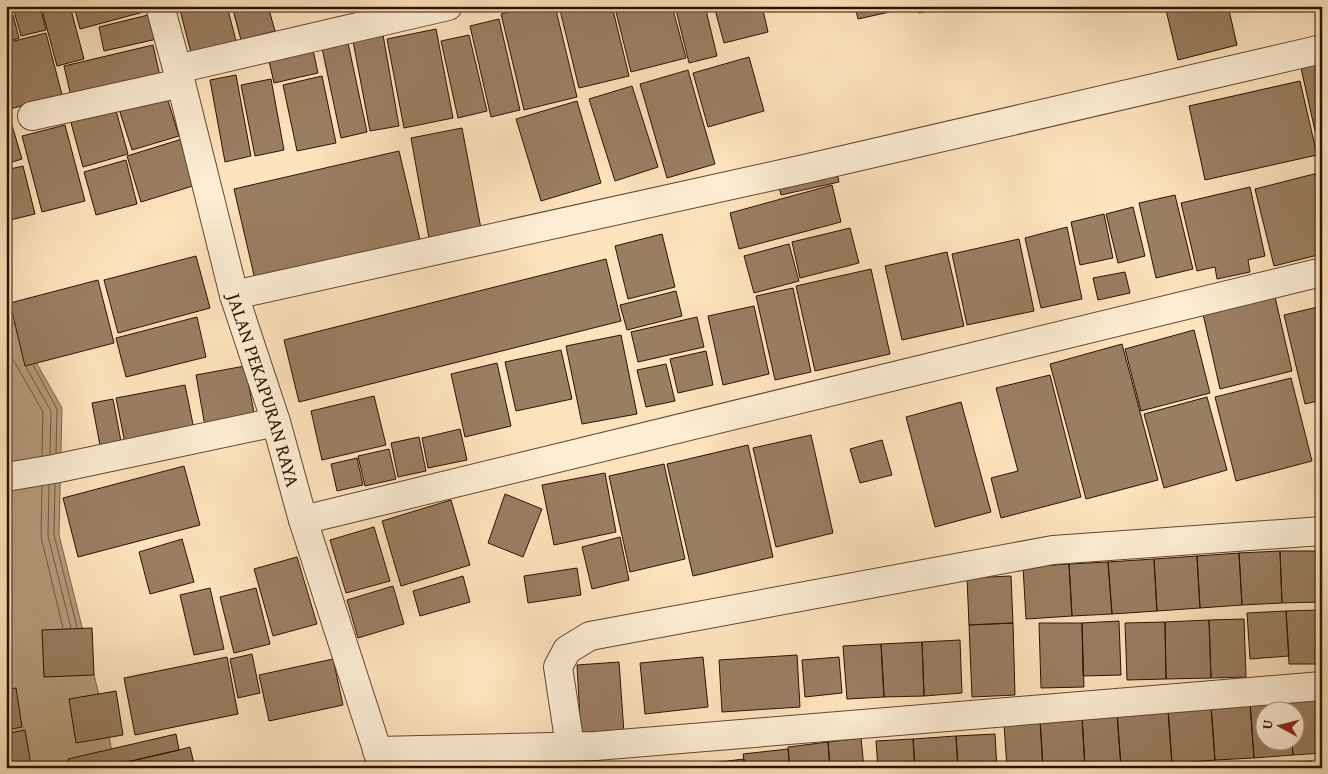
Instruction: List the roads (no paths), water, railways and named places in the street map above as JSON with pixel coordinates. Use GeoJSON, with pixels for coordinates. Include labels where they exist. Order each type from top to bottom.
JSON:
{"type":"FeatureCollection","features":[{"type":"Feature","properties":{"kind":"street","name":"JALAN PEKAPURAN RAYA"},"geometry":{"type":"LineString","coordinates":[[160,6],[234,296],[276,422],[303,520],[380,759]]}},
{"type":"Feature","properties":{"kind":"street"},"geometry":{"type":"LineString","coordinates":[[32,116],[448,6]]}},
{"type":"Feature","properties":{"kind":"street"},"geometry":{"type":"LineString","coordinates":[[234,296],[800,170],[1322,49]]}},
{"type":"Feature","properties":{"kind":"street"},"geometry":{"type":"LineString","coordinates":[[303,520],[1322,272]]}},
{"type":"Feature","properties":{"kind":"street"},"geometry":{"type":"LineString","coordinates":[[6,477],[54,469],[276,422]]}},
{"type":"Feature","properties":{"kind":"street"},"geometry":{"type":"LineString","coordinates":[[570,746],[558,666],[567,650],[590,636],[1053,550],[1322,531]]}},
{"type":"Feature","properties":{"kind":"street"},"geometry":{"type":"LineString","coordinates":[[380,759],[570,746],[596,746],[1322,686]]}},
{"type":"Feature","properties":{"kind":"water"},"geometry":{"type":"Polygon","coordinates":[[[6,309],[62,408],[59,535],[108,731],[115,768],[6,768],[6,309]]]}}]}
